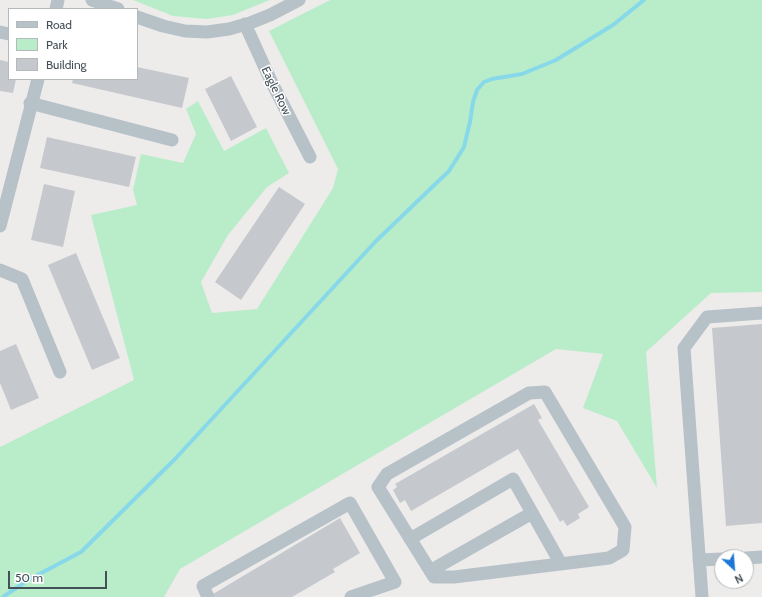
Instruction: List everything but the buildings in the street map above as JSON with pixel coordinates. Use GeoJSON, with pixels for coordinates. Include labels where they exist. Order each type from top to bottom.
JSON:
{"type":"FeatureCollection","features":[{"type":"Feature","properties":{"kind":"street"},"geometry":{"type":"LineString","coordinates":[[92,0],[115,8]]}},
{"type":"Feature","properties":{"kind":"street"},"geometry":{"type":"LineString","coordinates":[[138,17],[184,31],[207,32],[245,24],[270,15],[299,0]]}},
{"type":"Feature","properties":{"kind":"street","name":"Eagle Row"},"geometry":{"type":"LineString","coordinates":[[245,24],[274,87],[310,157]]}},
{"type":"Feature","properties":{"kind":"street"},"geometry":{"type":"LineString","coordinates":[[0,226],[30,103],[38,80]]}},
{"type":"Feature","properties":{"kind":"street"},"geometry":{"type":"LineString","coordinates":[[30,103],[172,140]]}},
{"type":"Feature","properties":{"kind":"street"},"geometry":{"type":"LineString","coordinates":[[0,270],[22,279],[60,372]]}},
{"type":"Feature","properties":{"kind":"street"},"geometry":{"type":"LineString","coordinates":[[702,597],[684,348],[707,317],[762,313]]}},
{"type":"Feature","properties":{"kind":"street"},"geometry":{"type":"LineString","coordinates":[[546,392],[625,527],[623,550],[609,558],[561,564],[454,577],[434,577],[378,487],[387,474],[529,393],[546,392]]}},
{"type":"Feature","properties":{"kind":"street"},"geometry":{"type":"LineString","coordinates":[[410,539],[513,479],[561,564]]}},
{"type":"Feature","properties":{"kind":"street"},"geometry":{"type":"LineString","coordinates":[[208,597],[204,586],[350,503],[395,582],[351,597]]}},
{"type":"Feature","properties":{"kind":"street"},"geometry":{"type":"LineString","coordinates":[[430,571],[532,513]]}},
{"type":"Feature","properties":{"kind":"street"},"geometry":{"type":"LineString","coordinates":[[699,560],[714,559]]}},
{"type":"Feature","properties":{"kind":"green space"},"geometry":{"type":"Polygon","coordinates":[[[133,0],[270,0],[233,15],[207,19],[173,16],[133,0]]]}},
{"type":"Feature","properties":{"kind":"green space"},"geometry":{"type":"Polygon","coordinates":[[[330,0],[762,0],[762,292],[711,293],[646,352],[657,488],[617,421],[583,408],[603,354],[556,349],[180,569],[164,597],[0,597],[0,447],[134,380],[91,215],[137,205],[133,190],[141,154],[183,163],[196,134],[186,109],[198,101],[224,151],[266,128],[289,173],[267,187],[228,235],[201,282],[212,313],[257,309],[333,188],[338,169],[269,31],[330,0]]]}},
{"type":"Feature","properties":{"kind":"waterway"},"geometry":{"type":"LineString","coordinates":[[3,597],[28,580],[81,552],[175,459],[376,241],[449,171],[464,147],[473,102],[477,90],[484,82],[492,79],[522,74],[556,60],[613,25],[644,0]]}}]}
